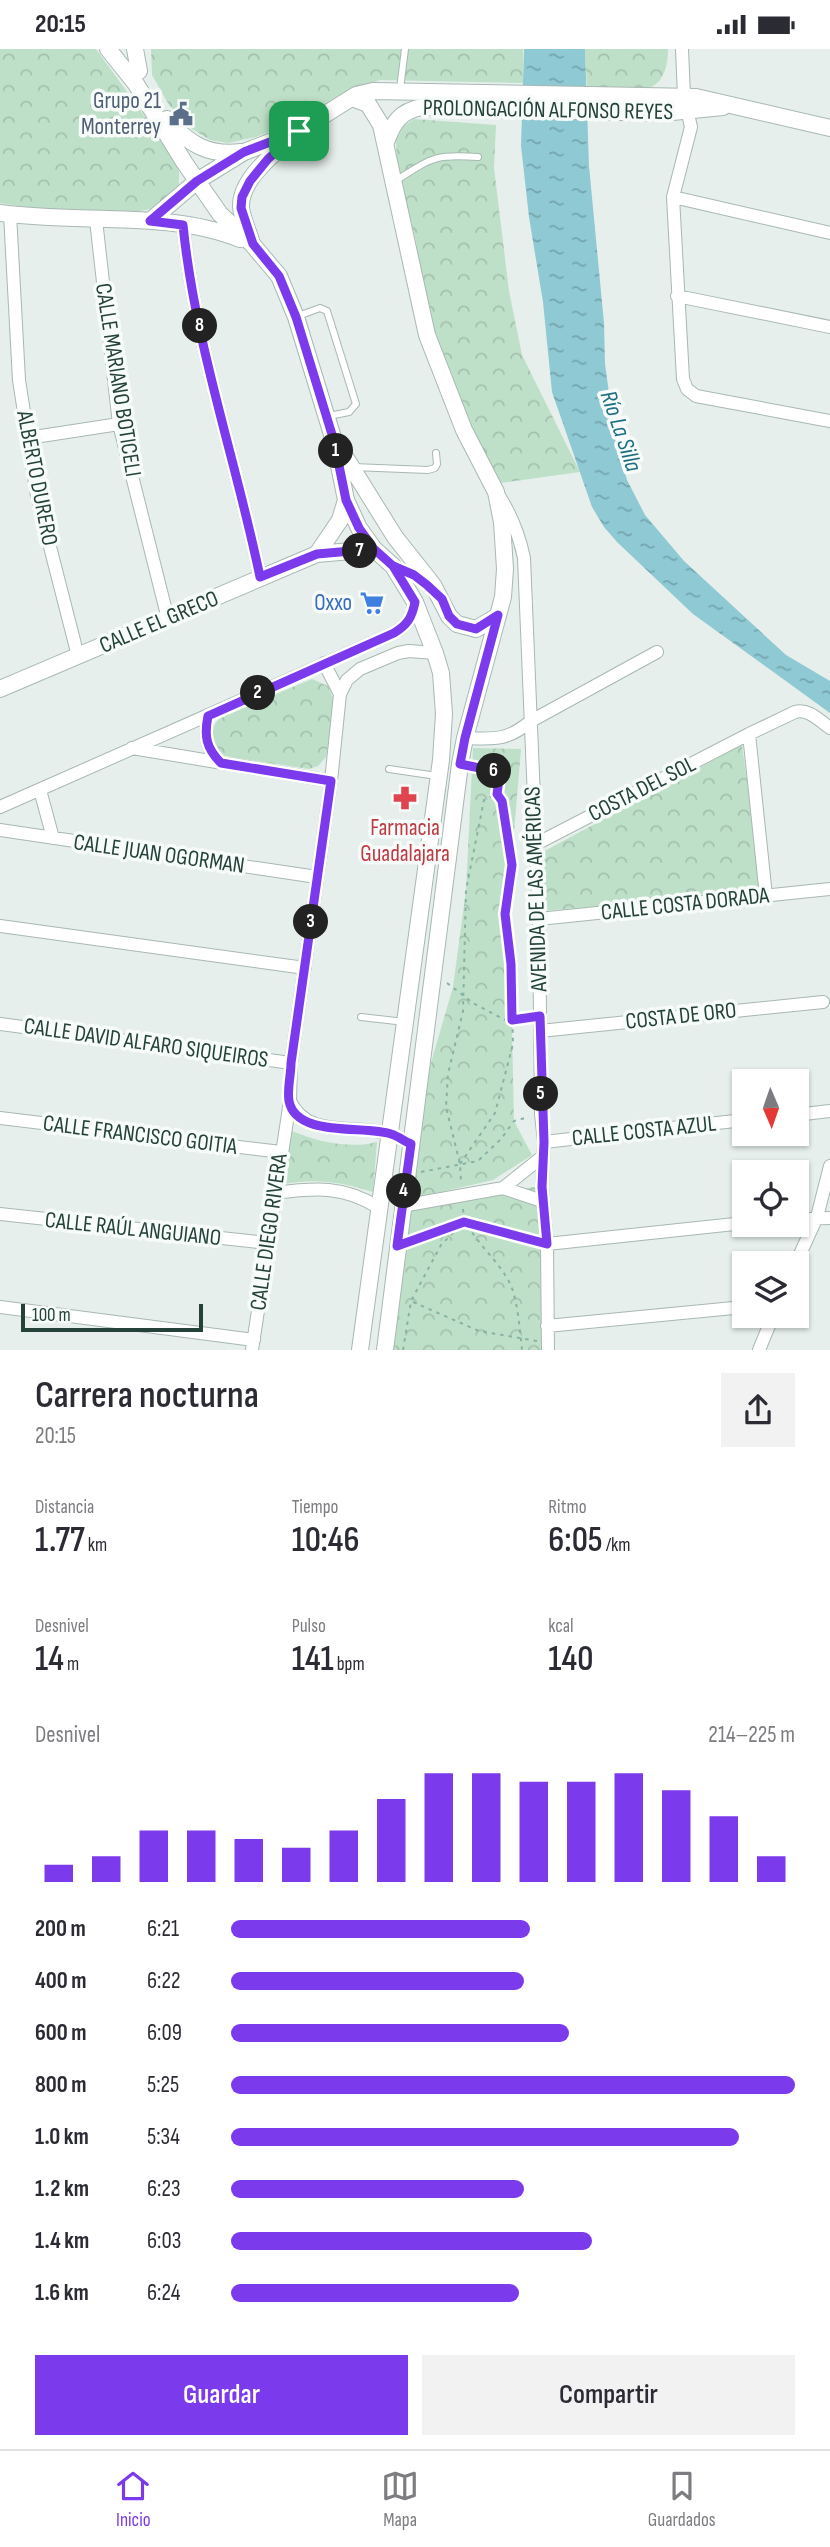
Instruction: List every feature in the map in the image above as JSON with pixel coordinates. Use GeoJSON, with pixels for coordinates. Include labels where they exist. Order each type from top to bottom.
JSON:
{"type":"FeatureCollection","features":[{"type":"Feature","properties":{"kind":"street"},"geometry":{"type":"LineString","coordinates":[[108,49],[142,92],[184,162],[220,214],[253,244],[279,276],[296,317],[327,416],[346,500],[359,528],[374,549],[393,566],[415,602],[441,673],[444,714],[439,777],[360,1350]]}},
{"type":"Feature","properties":{"kind":"street"},"geometry":{"type":"LineString","coordinates":[[122,49],[139,71],[165,117],[178,132],[192,142],[220,154],[244,152]]}},
{"type":"Feature","properties":{"kind":"street"},"geometry":{"type":"LineString","coordinates":[[135,49],[139,71]]}},
{"type":"Feature","properties":{"kind":"street"},"geometry":{"type":"LineString","coordinates":[[682,49],[686,104],[691,127],[673,197],[683,379],[687,389],[696,396],[830,421]]}},
{"type":"Feature","properties":{"kind":"street"},"geometry":{"type":"LineString","coordinates":[[253,244],[241,208],[242,197],[250,181],[268,159],[299,131],[352,97],[373,91],[400,91],[421,99]]}},
{"type":"Feature","properties":{"kind":"street","name":"PROLONGACIÓN ALFONSO REYES"},"geometry":{"type":"LineString","coordinates":[[386,142],[396,120],[421,99],[661,96],[686,104],[729,106],[830,128]]}},
{"type":"Feature","properties":{"kind":"street"},"geometry":{"type":"LineString","coordinates":[[352,97],[360,99],[374,110],[386,142],[426,335],[464,429],[519,534],[524,558],[531,721]]}},
{"type":"Feature","properties":{"kind":"street","name":"PROLONGACIÓN ALFONSO REYES"},"geometry":{"type":"LineString","coordinates":[[421,99],[662,113],[686,104]]}},
{"type":"Feature","properties":{"kind":"street"},"geometry":{"type":"LineString","coordinates":[[150,221],[197,181],[244,152],[299,131]]}},
{"type":"Feature","properties":{"kind":"street"},"geometry":{"type":"LineString","coordinates":[[178,197],[184,162]]}},
{"type":"Feature","properties":{"kind":"street"},"geometry":{"type":"LineString","coordinates":[[673,197],[830,233]]}},
{"type":"Feature","properties":{"kind":"street"},"geometry":{"type":"LineString","coordinates":[[5,213],[183,225],[224,232],[253,244]]}},
{"type":"Feature","properties":{"kind":"street","name":"ALBERTO DURERO"},"geometry":{"type":"LineString","coordinates":[[5,213],[18,368],[37,496],[78,656]]}},
{"type":"Feature","properties":{"kind":"street","name":"CALLE MARIANO BOTICELI"},"geometry":{"type":"LineString","coordinates":[[96,220],[119,424],[168,619]]}},
{"type":"Feature","properties":{"kind":"street"},"geometry":{"type":"LineString","coordinates":[[183,225],[187,267],[208,366],[260,577]]}},
{"type":"Feature","properties":{"kind":"street"},"geometry":{"type":"LineString","coordinates":[[677,296],[830,327]]}},
{"type":"Feature","properties":{"kind":"street"},"geometry":{"type":"LineString","coordinates":[[28,438],[119,424]]}},
{"type":"Feature","properties":{"kind":"street"},"geometry":{"type":"LineString","coordinates":[[334,441],[395,537],[410,553],[442,599],[449,616],[457,624],[476,629],[498,615]]}},
{"type":"Feature","properties":{"kind":"street"},"geometry":{"type":"LineString","coordinates":[[385,1350],[460,764],[503,597],[505,569],[502,522],[496,492]]}},
{"type":"Feature","properties":{"kind":"street"},"geometry":{"type":"LineString","coordinates":[[317,554],[340,520],[346,500]]}},
{"type":"Feature","properties":{"kind":"street","name":"CALLE EL GRECO"},"geometry":{"type":"LineString","coordinates":[[0,689],[317,554],[374,549]]}},
{"type":"Feature","properties":{"kind":"street"},"geometry":{"type":"LineString","coordinates":[[393,566],[414,575],[442,599]]}},
{"type":"Feature","properties":{"kind":"street"},"geometry":{"type":"LineString","coordinates":[[0,807],[404,627],[412,617],[415,602]]}},
{"type":"Feature","properties":{"kind":"street"},"geometry":{"type":"LineString","coordinates":[[465,738],[499,739],[516,734],[531,721],[657,652]]}},
{"type":"Feature","properties":{"kind":"street"},"geometry":{"type":"LineString","coordinates":[[340,694],[347,680],[360,669],[398,653],[435,653]]}},
{"type":"Feature","properties":{"kind":"street"},"geometry":{"type":"LineString","coordinates":[[324,663],[340,694]]}},
{"type":"Feature","properties":{"kind":"street","name":"CALLE DIEGO RIVERA"},"geometry":{"type":"LineString","coordinates":[[253,1345],[289,1101],[291,1063],[331,781],[340,694]]}},
{"type":"Feature","properties":{"kind":"street","name":"COSTA DEL SOL"},"geometry":{"type":"LineString","coordinates":[[536,844],[801,710],[830,728]]}},
{"type":"Feature","properties":{"kind":"street"},"geometry":{"type":"LineString","coordinates":[[208,716],[206,742],[211,753],[221,763]]}},
{"type":"Feature","properties":{"kind":"street","name":"AVENIDA DE LAS AMÉRICAS"},"geometry":{"type":"LineString","coordinates":[[531,721],[539,919],[541,1114],[544,1142],[542,1201],[547,1244],[548,1347]]}},
{"type":"Feature","properties":{"kind":"street"},"geometry":{"type":"LineString","coordinates":[[749,734],[766,896]]}},
{"type":"Feature","properties":{"kind":"street"},"geometry":{"type":"LineString","coordinates":[[132,748],[331,781]]}},
{"type":"Feature","properties":{"kind":"street"},"geometry":{"type":"LineString","coordinates":[[40,789],[53,838]]}},
{"type":"Feature","properties":{"kind":"street","name":"CALLE JUAN OGORMAN"},"geometry":{"type":"LineString","coordinates":[[0,830],[317,877]]}},
{"type":"Feature","properties":{"kind":"street","name":"CALLE COSTA DORADA"},"geometry":{"type":"LineString","coordinates":[[539,919],[830,889]]}},
{"type":"Feature","properties":{"kind":"street"},"geometry":{"type":"LineString","coordinates":[[0,926],[305,968]]}},
{"type":"Feature","properties":{"kind":"street","name":"COSTA DE ORO"},"geometry":{"type":"LineString","coordinates":[[540,1031],[823,1002]]}},
{"type":"Feature","properties":{"kind":"street","name":"CALLE DAVID ALFARO SIQUEIROS"},"geometry":{"type":"LineString","coordinates":[[0,1024],[291,1063]]}},
{"type":"Feature","properties":{"kind":"street"},"geometry":{"type":"LineString","coordinates":[[289,1101],[301,1119],[316,1125],[390,1133],[411,1144]]}},
{"type":"Feature","properties":{"kind":"street"},"geometry":{"type":"LineString","coordinates":[[809,1113],[830,1111]]}},
{"type":"Feature","properties":{"kind":"street","name":"CALLE FRANCISCO GOITIA"},"geometry":{"type":"LineString","coordinates":[[0,1118],[281,1152]]}},
{"type":"Feature","properties":{"kind":"street","name":"CALLE COSTA AZUL"},"geometry":{"type":"LineString","coordinates":[[544,1142],[732,1121]]}},
{"type":"Feature","properties":{"kind":"street","name":"CALLE COSTA AZUL"},"geometry":{"type":"LineString","coordinates":[[402,1206],[503,1188],[542,1157]]}},
{"type":"Feature","properties":{"kind":"street"},"geometry":{"type":"LineString","coordinates":[[803,1251],[823,1217],[830,1166]]}},
{"type":"Feature","properties":{"kind":"street","name":"CALLE COSTA AZUL"},"geometry":{"type":"LineString","coordinates":[[503,1188],[542,1201]]}},
{"type":"Feature","properties":{"kind":"street"},"geometry":{"type":"LineString","coordinates":[[274,1193],[325,1189],[352,1193],[379,1208]]}},
{"type":"Feature","properties":{"kind":"street","name":"CALLE RAÚL ANGUIANO"},"geometry":{"type":"LineString","coordinates":[[0,1214],[267,1243]]}},
{"type":"Feature","properties":{"kind":"street"},"geometry":{"type":"LineString","coordinates":[[547,1244],[732,1224]]}},
{"type":"Feature","properties":{"kind":"street"},"geometry":{"type":"LineString","coordinates":[[0,1307],[253,1345]]}},
{"type":"Feature","properties":{"kind":"street"},"geometry":{"type":"LineString","coordinates":[[547,1326],[732,1308]]}},
{"type":"Feature","properties":{"kind":"street"},"geometry":{"type":"LineString","coordinates":[[759,1350],[768,1328]]}},
{"type":"Feature","properties":{"kind":"lane"},"geometry":{"type":"LineString","coordinates":[[400,91],[405,49]]}},
{"type":"Feature","properties":{"kind":"lane"},"geometry":{"type":"LineString","coordinates":[[393,181],[425,160],[445,155],[478,157]]}},
{"type":"Feature","properties":{"kind":"lane"},"geometry":{"type":"LineString","coordinates":[[296,317],[324,308],[331,322],[356,404],[349,412],[327,416]]}},
{"type":"Feature","properties":{"kind":"lane"},"geometry":{"type":"LineString","coordinates":[[351,466],[428,470],[438,464],[436,453]]}},
{"type":"Feature","properties":{"kind":"lane"},"geometry":{"type":"LineString","coordinates":[[389,769],[439,777]]}},
{"type":"Feature","properties":{"kind":"lane"},"geometry":{"type":"LineString","coordinates":[[361,1017],[407,1022]]}},
{"type":"Feature","properties":{"kind":"path"},"geometry":{"type":"LineString","coordinates":[[460,764],[500,772],[497,794],[502,801],[512,865],[505,914],[511,964],[513,1044],[505,1084],[495,1113],[460,1164]]}},
{"type":"Feature","properties":{"kind":"path"},"geometry":{"type":"LineString","coordinates":[[460,1164],[446,1107],[448,1074],[463,1011],[466,890],[484,800],[497,794]]}},
{"type":"Feature","properties":{"kind":"path"},"geometry":{"type":"LineString","coordinates":[[453,986],[507,1021],[540,1016]]}},
{"type":"Feature","properties":{"kind":"path"},"geometry":{"type":"LineString","coordinates":[[407,1175],[478,1161],[502,1139],[514,1121],[541,1114]]}},
{"type":"Feature","properties":{"kind":"path"},"geometry":{"type":"LineString","coordinates":[[397,1246],[464,1222],[547,1244]]}},
{"type":"Feature","properties":{"kind":"path"},"geometry":{"type":"LineString","coordinates":[[403,1350],[411,1301],[441,1245],[464,1222]]}},
{"type":"Feature","properties":{"kind":"path"},"geometry":{"type":"LineString","coordinates":[[464,1222],[493,1257],[512,1286],[522,1350]]}},
{"type":"Feature","properties":{"kind":"path"},"geometry":{"type":"LineString","coordinates":[[411,1301],[479,1331],[548,1347]]}},
{"type":"Feature","properties":{"kind":"green space"},"geometry":{"type":"Polygon","coordinates":[[[0,49],[96,49],[178,162],[178,184],[172,198],[153,208],[111,213],[61,211],[0,203],[0,49]]]}},
{"type":"Feature","properties":{"kind":"green space"},"geometry":{"type":"Polygon","coordinates":[[[151,49],[523,49],[523,83],[380,80],[343,93],[315,114],[256,137],[228,143],[210,140],[192,129],[169,105],[152,75],[151,49]]]}},
{"type":"Feature","properties":{"kind":"green space"},"geometry":{"type":"Polygon","coordinates":[[[585,49],[668,49],[666,67],[661,79],[653,86],[630,91],[587,88],[585,49]]]}},
{"type":"Feature","properties":{"kind":"green space"},"geometry":{"type":"Polygon","coordinates":[[[414,119],[496,125],[494,168],[509,291],[522,355],[580,472],[501,483],[474,439],[439,350],[397,167],[396,140],[404,126],[414,119]]]}},
{"type":"Feature","properties":{"kind":"green space"},"geometry":{"type":"Polygon","coordinates":[[[312,679],[328,686],[335,703],[326,757],[318,766],[309,769],[223,756],[219,752],[213,732],[221,717],[312,679]]]}},
{"type":"Feature","properties":{"kind":"green space"},"geometry":{"type":"Polygon","coordinates":[[[742,745],[762,887],[649,902],[542,911],[537,855],[742,745]]]}},
{"type":"Feature","properties":{"kind":"green space"},"geometry":{"type":"Polygon","coordinates":[[[473,748],[521,749],[509,892],[514,1121],[532,1155],[493,1180],[406,1200],[414,1121],[453,987],[466,890],[473,748]]]}},
{"type":"Feature","properties":{"kind":"green space"},"geometry":{"type":"Polygon","coordinates":[[[292,1131],[334,1143],[356,1145],[377,1142],[373,1192],[329,1182],[284,1184],[292,1131]]]}},
{"type":"Feature","properties":{"kind":"green space"},"geometry":{"type":"Polygon","coordinates":[[[540,1186],[545,1350],[382,1350],[401,1208],[540,1186]]]}},
{"type":"Feature","properties":{"kind":"water"},"geometry":{"type":"Polygon","coordinates":[[[524,49],[585,49],[589,166],[604,323],[605,364],[615,436],[627,480],[645,515],[684,561],[786,655],[830,681],[830,713],[693,614],[617,542],[592,507],[552,392],[543,302],[521,146],[524,49]]]}},
{"type":"Feature","properties":{"kind":"place","name":"Grupo 21 Monterrey"},"geometry":{"type":"Point","coordinates":[181,114]}},
{"type":"Feature","properties":{"kind":"place","name":"Oxxo"},"geometry":{"type":"Point","coordinates":[372,603]}},
{"type":"Feature","properties":{"kind":"place","name":"Farmacia Guadalajara"},"geometry":{"type":"Point","coordinates":[405,798]}},
{"type":"Feature","properties":{"kind":"route"},"geometry":{"type":"LineString","coordinates":[[299,131],[244,152],[197,181],[150,221],[183,225],[187,267],[208,366],[260,577],[317,554],[374,549],[393,566],[414,575],[427,585],[442,599],[449,616],[457,624],[476,629],[498,615],[460,764],[500,772],[497,794],[502,801],[512,865],[505,914],[511,964],[512,1020],[540,1016],[541,1114],[544,1142],[542,1201],[547,1244],[464,1222],[397,1246],[411,1144],[390,1133],[316,1125],[301,1119],[295,1112],[289,1101],[291,1063],[331,781],[221,763],[211,753],[206,742],[208,716],[394,633],[404,627],[412,617],[415,602],[393,566],[374,549],[359,528],[346,500],[334,441],[296,317],[279,276],[253,244],[241,208],[242,197],[250,181],[268,159],[299,131]]}},
{"type":"Feature","properties":{"kind":"water label","name":"Río La Silla"},"geometry":{"type":"Point","coordinates":[621,431]}}]}
